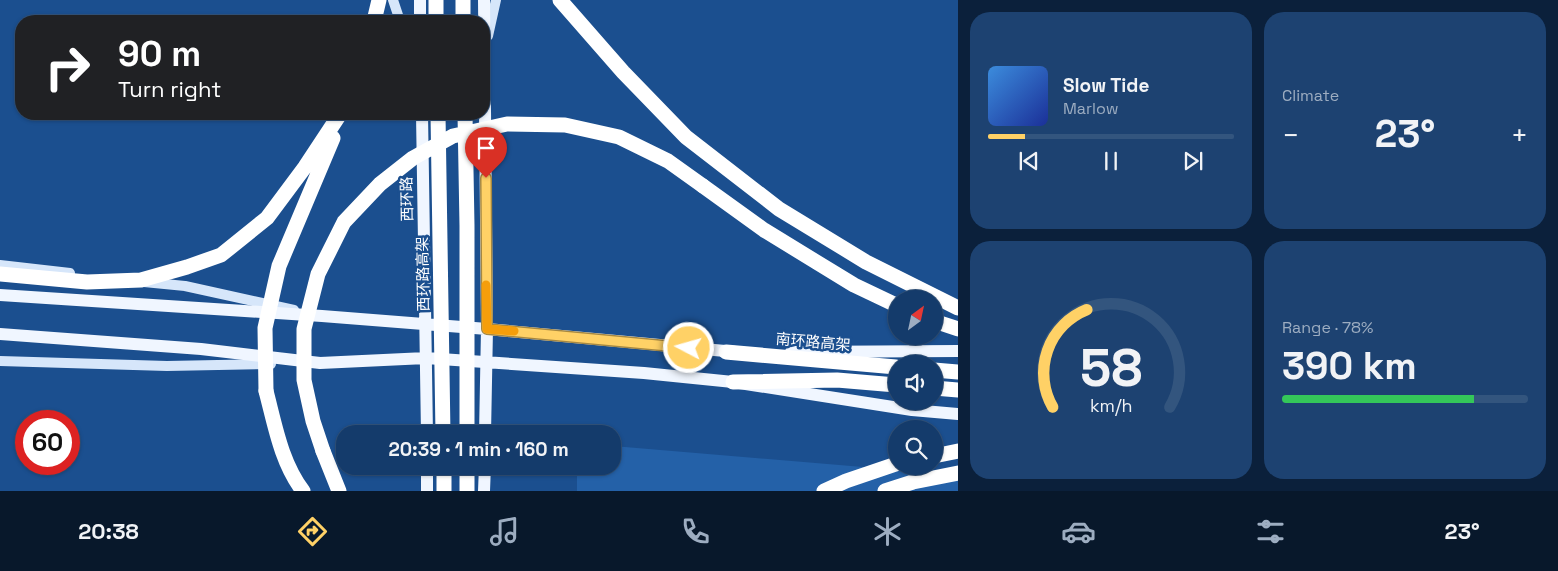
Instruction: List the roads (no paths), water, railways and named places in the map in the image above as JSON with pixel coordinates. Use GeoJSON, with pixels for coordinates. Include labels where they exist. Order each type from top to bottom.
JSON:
{"type":"FeatureCollection","features":[{"type":"Feature","properties":{"kind":"highway"},"geometry":{"type":"LineString","coordinates":[[375,15],[379,0]]}},
{"type":"Feature","properties":{"kind":"highway"},"geometry":{"type":"LineString","coordinates":[[436,0],[436,15]]}},
{"type":"Feature","properties":{"kind":"highway"},"geometry":{"type":"LineString","coordinates":[[463,0],[463,15]]}},
{"type":"Feature","properties":{"kind":"highway"},"geometry":{"type":"LineString","coordinates":[[560,0],[623,72],[686,137],[779,209],[866,262],[958,308]]}},
{"type":"Feature","properties":{"kind":"highway"},"geometry":{"type":"LineString","coordinates":[[0,274],[87,282],[141,280],[221,255],[267,218],[306,167],[336,120]]}},
{"type":"Feature","properties":{"kind":"highway"},"geometry":{"type":"LineString","coordinates":[[303,491],[280,447],[266,391],[265,328],[279,266],[341,120]]}},
{"type":"Feature","properties":{"kind":"highway","name":"西环路高架"},"geometry":{"type":"LineString","coordinates":[[438,120],[443,425]]}},
{"type":"Feature","properties":{"kind":"highway"},"geometry":{"type":"LineString","coordinates":[[465,120],[467,425]]}},
{"type":"Feature","properties":{"kind":"highway"},"geometry":{"type":"LineString","coordinates":[[339,491],[313,421],[304,380],[304,329],[318,274],[344,222],[380,184],[413,158],[453,136],[507,124],[565,125],[619,137],[668,161],[764,230],[854,285],[888,301]]}},
{"type":"Feature","properties":{"kind":"highway"},"geometry":{"type":"LineString","coordinates":[[943,324],[958,330]]}},
{"type":"Feature","properties":{"kind":"highway","name":"南环路高架"},"geometry":{"type":"LineString","coordinates":[[726,352],[888,366]]}},
{"type":"Feature","properties":{"kind":"highway"},"geometry":{"type":"LineString","coordinates":[[943,371],[958,372]]}},
{"type":"Feature","properties":{"kind":"highway"},"geometry":{"type":"LineString","coordinates":[[733,382],[838,380],[888,384]]}},
{"type":"Feature","properties":{"kind":"highway"},"geometry":{"type":"LineString","coordinates":[[943,389],[958,390]]}},
{"type":"Feature","properties":{"kind":"highway"},"geometry":{"type":"LineString","coordinates":[[943,454],[958,451]]}},
{"type":"Feature","properties":{"kind":"highway"},"geometry":{"type":"LineString","coordinates":[[824,491],[846,481],[888,467]]}},
{"type":"Feature","properties":{"kind":"highway"},"geometry":{"type":"LineString","coordinates":[[885,491],[913,482],[958,473]]}},
{"type":"Feature","properties":{"kind":"highway"},"geometry":{"type":"LineString","coordinates":[[444,475],[444,491]]}},
{"type":"Feature","properties":{"kind":"highway"},"geometry":{"type":"LineString","coordinates":[[467,475],[467,491]]}},
{"type":"Feature","properties":{"kind":"main road"},"geometry":{"type":"LineString","coordinates":[[393,0],[398,15]]}},
{"type":"Feature","properties":{"kind":"main road"},"geometry":{"type":"LineString","coordinates":[[420,0],[420,15]]}},
{"type":"Feature","properties":{"kind":"main road"},"geometry":{"type":"LineString","coordinates":[[484,0],[484,15]]}},
{"type":"Feature","properties":{"kind":"main road"},"geometry":{"type":"LineString","coordinates":[[490,25],[496,0]]}},
{"type":"Feature","properties":{"kind":"main road","name":"西环路"},"geometry":{"type":"LineString","coordinates":[[422,120],[426,425]]}},
{"type":"Feature","properties":{"kind":"main road"},"geometry":{"type":"LineString","coordinates":[[485,425],[487,329],[486,120]]}},
{"type":"Feature","properties":{"kind":"main road"},"geometry":{"type":"LineString","coordinates":[[0,265],[185,286],[322,316]]}},
{"type":"Feature","properties":{"kind":"main road"},"geometry":{"type":"LineString","coordinates":[[0,295],[425,324],[726,352],[958,351]]}},
{"type":"Feature","properties":{"kind":"main road"},"geometry":{"type":"LineString","coordinates":[[0,334],[201,349],[320,363]]}},
{"type":"Feature","properties":{"kind":"main road"},"geometry":{"type":"LineString","coordinates":[[0,361],[167,366],[320,363],[426,358],[733,382],[912,410],[958,414]]}},
{"type":"Feature","properties":{"kind":"main road"},"geometry":{"type":"LineString","coordinates":[[427,475],[427,491]]}},
{"type":"Feature","properties":{"kind":"main road"},"geometry":{"type":"LineString","coordinates":[[484,491],[485,475]]}}]}
